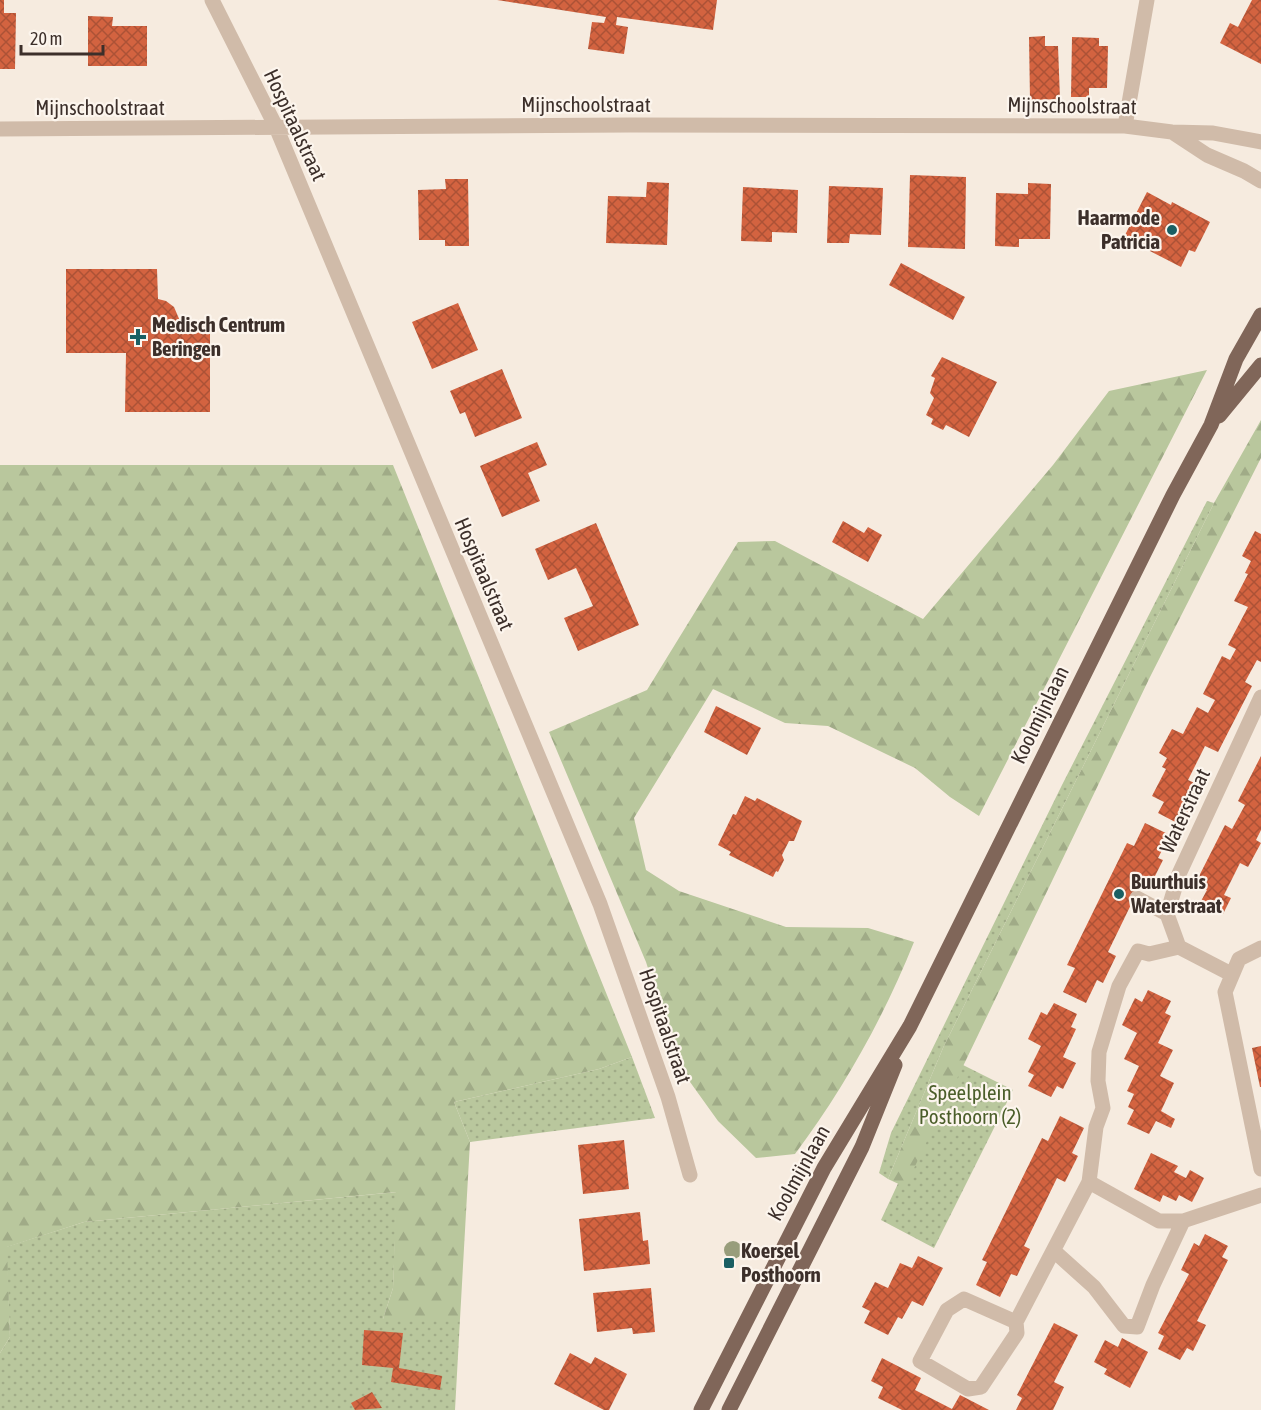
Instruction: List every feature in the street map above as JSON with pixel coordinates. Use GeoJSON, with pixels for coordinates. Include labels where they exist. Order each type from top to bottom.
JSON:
{"type":"FeatureCollection","features":[{"type":"Feature","properties":{"kind":"main road","name":"Koolmijnlaan"},"geometry":{"type":"LineString","coordinates":[[729,1410],[862,1147],[910,1026],[1173,495],[1211,425],[1236,359],[1261,315]]}},
{"type":"Feature","properties":{"kind":"main road","name":"Koolmijnlaan"},"geometry":{"type":"LineString","coordinates":[[1211,425],[1261,365]]}},
{"type":"Feature","properties":{"kind":"main road","name":"Koolmijnlaan"},"geometry":{"type":"LineString","coordinates":[[700,1410],[824,1168],[910,1026]]}},
{"type":"Feature","properties":{"kind":"street","name":"Hospitaalstraat"},"geometry":{"type":"LineString","coordinates":[[212,0],[276,127],[600,904],[668,1097],[690,1175]]}},
{"type":"Feature","properties":{"kind":"street"},"geometry":{"type":"LineString","coordinates":[[1125,126],[1147,0]]}},
{"type":"Feature","properties":{"kind":"street","name":"Mijnschoolstraat"},"geometry":{"type":"LineString","coordinates":[[0,129],[630,125],[1125,126],[1172,132],[1213,133],[1261,142]]}},
{"type":"Feature","properties":{"kind":"street","name":"Mijnschoolstraat"},"geometry":{"type":"LineString","coordinates":[[1172,132],[1207,155],[1261,181]]}},
{"type":"Feature","properties":{"kind":"street","name":"Waterstraat"},"geometry":{"type":"LineString","coordinates":[[1167,914],[1179,874],[1261,697]]}},
{"type":"Feature","properties":{"kind":"street"},"geometry":{"type":"LineString","coordinates":[[1137,898],[1167,914],[1179,946],[1231,974]]}},
{"type":"Feature","properties":{"kind":"street"},"geometry":{"type":"LineString","coordinates":[[1016,1322],[964,1299],[947,1310],[920,1361],[968,1389],[981,1386],[1017,1333],[1016,1322],[1089,1182],[1096,1127],[1103,1108],[1098,1080],[1099,1052],[1119,986],[1138,951],[1149,954],[1179,946]]}},
{"type":"Feature","properties":{"kind":"street"},"geometry":{"type":"LineString","coordinates":[[1261,948],[1239,958],[1225,992],[1261,1169]]}},
{"type":"Feature","properties":{"kind":"street"},"geometry":{"type":"LineString","coordinates":[[1089,1182],[1159,1221],[1183,1221],[1261,1195]]}},
{"type":"Feature","properties":{"kind":"street"},"geometry":{"type":"LineString","coordinates":[[1054,1251],[1094,1287],[1124,1326],[1137,1327],[1153,1285],[1183,1221]]}},
{"type":"Feature","properties":{"kind":"green space"},"geometry":{"type":"Polygon","coordinates":[[[1207,370],[979,816],[950,797],[915,768],[828,726],[785,723],[713,689],[634,818],[646,870],[679,891],[786,927],[868,928],[914,942],[876,1025],[846,1079],[813,1130],[795,1154],[756,1158],[718,1121],[680,1068],[646,962],[549,732],[647,690],[738,542],[775,541],[923,619],[1053,465],[1109,391],[1207,370]]]}},
{"type":"Feature","properties":{"kind":"green space"},"geometry":{"type":"Polygon","coordinates":[[[1261,420],[1261,458],[1150,677],[905,1187],[888,1179],[943,1048],[1214,503],[1261,420]]]}},
{"type":"Feature","properties":{"kind":"green space"},"geometry":{"type":"Polygon","coordinates":[[[0,465],[393,465],[632,1057],[599,1069],[454,1102],[470,1142],[460,1319],[383,1319],[393,1288],[396,1192],[84,1222],[7,1247],[10,1337],[0,1353],[0,465]]]}},
{"type":"Feature","properties":{"kind":"green space"},"geometry":{"type":"Polygon","coordinates":[[[1207,501],[1214,503],[943,1048],[888,1179],[879,1173],[891,1133],[1062,785],[1207,501]]]}},
{"type":"Feature","properties":{"kind":"green space"},"geometry":{"type":"Polygon","coordinates":[[[632,1057],[655,1118],[470,1142],[454,1102],[599,1069],[632,1057]]]}},
{"type":"Feature","properties":{"kind":"green space","name":"Speelplein Posthoorn (2)"},"geometry":{"type":"Polygon","coordinates":[[[955,1061],[1013,1090],[934,1248],[881,1220],[955,1061]]]}},
{"type":"Feature","properties":{"kind":"green space"},"geometry":{"type":"Polygon","coordinates":[[[397,1192],[393,1288],[383,1319],[460,1319],[455,1410],[0,1410],[0,1353],[10,1337],[6,1247],[84,1222],[397,1192]]]}},
{"type":"Feature","properties":{"kind":"building"},"geometry":{"type":"Polygon","coordinates":[[[0,0],[4,0],[4,13],[16,13],[15,69],[0,69],[0,0]]]}},
{"type":"Feature","properties":{"kind":"building"},"geometry":{"type":"Polygon","coordinates":[[[497,0],[717,0],[713,30],[617,17],[616,25],[628,27],[624,54],[588,49],[592,22],[604,23],[606,17],[497,0]]]}},
{"type":"Feature","properties":{"kind":"building"},"geometry":{"type":"Polygon","coordinates":[[[1252,0],[1261,0],[1261,64],[1220,43],[1230,23],[1238,27],[1252,0]]]}},
{"type":"Feature","properties":{"kind":"building"},"geometry":{"type":"Polygon","coordinates":[[[88,16],[113,17],[112,26],[147,26],[147,66],[88,66],[88,16]]]}},
{"type":"Feature","properties":{"kind":"building"},"geometry":{"type":"Polygon","coordinates":[[[1045,36],[1045,46],[1058,46],[1060,99],[1030,100],[1029,37],[1045,36]]]}},
{"type":"Feature","properties":{"kind":"building"},"geometry":{"type":"Polygon","coordinates":[[[1072,37],[1099,38],[1099,46],[1108,46],[1107,88],[1089,88],[1089,97],[1071,97],[1072,37]]]}},
{"type":"Feature","properties":{"kind":"building"},"geometry":{"type":"Polygon","coordinates":[[[910,175],[966,177],[965,249],[908,247],[910,175]]]}},
{"type":"Feature","properties":{"kind":"building"},"geometry":{"type":"Polygon","coordinates":[[[445,179],[468,179],[469,246],[445,246],[445,240],[419,240],[418,190],[446,189],[445,179]]]}},
{"type":"Feature","properties":{"kind":"building"},"geometry":{"type":"Polygon","coordinates":[[[647,182],[669,183],[667,245],[606,243],[608,196],[646,197],[647,182]]]}},
{"type":"Feature","properties":{"kind":"building"},"geometry":{"type":"Polygon","coordinates":[[[1028,183],[1051,184],[1050,239],[1019,239],[1019,247],[995,246],[996,193],[1028,194],[1028,183]]]}},
{"type":"Feature","properties":{"kind":"building"},"geometry":{"type":"Polygon","coordinates":[[[829,186],[883,188],[881,235],[850,234],[849,243],[827,243],[829,186]]]}},
{"type":"Feature","properties":{"kind":"building"},"geometry":{"type":"Polygon","coordinates":[[[743,187],[798,190],[797,233],[772,232],[772,242],[741,241],[743,187]]]}},
{"type":"Feature","properties":{"kind":"building"},"geometry":{"type":"Polygon","coordinates":[[[1147,192],[1210,222],[1195,252],[1189,250],[1181,267],[1148,250],[1150,247],[1125,235],[1147,192]]]}},
{"type":"Feature","properties":{"kind":"building"},"geometry":{"type":"Polygon","coordinates":[[[901,263],[965,297],[953,320],[889,285],[901,263]]]}},
{"type":"Feature","properties":{"kind":"building","name":"Medisch Centrum Beringen"},"geometry":{"type":"Polygon","coordinates":[[[66,269],[157,269],[158,299],[174,307],[180,321],[210,322],[210,412],[125,412],[126,353],[66,353],[66,269]]]}},
{"type":"Feature","properties":{"kind":"building"},"geometry":{"type":"Polygon","coordinates":[[[458,303],[478,350],[432,369],[412,322],[458,303]]]}},
{"type":"Feature","properties":{"kind":"building"},"geometry":{"type":"Polygon","coordinates":[[[942,357],[997,382],[969,437],[946,425],[943,430],[931,424],[933,419],[926,415],[934,398],[930,393],[935,378],[931,376],[942,357]]]}},
{"type":"Feature","properties":{"kind":"building"},"geometry":{"type":"Polygon","coordinates":[[[502,369],[522,418],[475,437],[465,412],[460,414],[450,391],[502,369]]]}},
{"type":"Feature","properties":{"kind":"building"},"geometry":{"type":"Polygon","coordinates":[[[537,442],[547,465],[528,473],[540,501],[502,517],[480,466],[537,442]]]}},
{"type":"Feature","properties":{"kind":"building"},"geometry":{"type":"Polygon","coordinates":[[[843,521],[864,533],[868,527],[882,535],[868,562],[832,542],[843,521]]]}},
{"type":"Feature","properties":{"kind":"building"},"geometry":{"type":"Polygon","coordinates":[[[596,523],[639,625],[578,651],[564,618],[593,606],[576,568],[548,580],[535,549],[596,523]]]}},
{"type":"Feature","properties":{"kind":"building"},"geometry":{"type":"Polygon","coordinates":[[[1255,531],[1261,534],[1261,662],[1257,660],[1245,682],[1252,686],[1218,752],[1205,746],[1188,780],[1201,786],[1181,825],[1158,813],[1164,802],[1152,796],[1166,769],[1162,767],[1167,758],[1159,753],[1172,729],[1183,734],[1197,707],[1208,713],[1215,700],[1203,694],[1222,656],[1230,660],[1236,649],[1228,645],[1248,607],[1234,601],[1248,574],[1245,573],[1251,561],[1242,556],[1255,531]]]}},
{"type":"Feature","properties":{"kind":"building"},"geometry":{"type":"Polygon","coordinates":[[[716,706],[761,728],[747,755],[704,732],[716,706]]]}},
{"type":"Feature","properties":{"kind":"building"},"geometry":{"type":"Polygon","coordinates":[[[1261,756],[1261,830],[1256,840],[1261,843],[1248,867],[1240,863],[1224,895],[1231,898],[1223,914],[1200,903],[1207,890],[1195,884],[1225,825],[1232,829],[1245,805],[1238,801],[1261,756]]]}},
{"type":"Feature","properties":{"kind":"building"},"geometry":{"type":"Polygon","coordinates":[[[745,796],[755,801],[757,798],[802,821],[794,841],[789,841],[782,855],[784,860],[773,877],[729,855],[731,852],[718,845],[733,814],[736,815],[745,796]]]}},
{"type":"Feature","properties":{"kind":"building"},"geometry":{"type":"Polygon","coordinates":[[[1145,823],[1170,835],[1158,858],[1163,860],[1149,888],[1141,884],[1108,952],[1116,956],[1103,983],[1097,980],[1086,1003],[1063,992],[1075,968],[1067,965],[1127,843],[1134,846],[1145,823]]]}},
{"type":"Feature","properties":{"kind":"building"},"geometry":{"type":"Polygon","coordinates":[[[1148,990],[1171,1001],[1165,1013],[1171,1016],[1158,1043],[1173,1050],[1160,1076],[1174,1083],[1161,1111],[1175,1119],[1171,1128],[1156,1121],[1149,1134],[1127,1124],[1134,1110],[1128,1107],[1134,1094],[1127,1091],[1139,1066],[1124,1059],[1137,1033],[1122,1025],[1135,998],[1142,1002],[1148,990]]]}},
{"type":"Feature","properties":{"kind":"building"},"geometry":{"type":"Polygon","coordinates":[[[1054,1003],[1077,1014],[1071,1027],[1076,1029],[1063,1057],[1076,1063],[1063,1089],[1057,1086],[1051,1097],[1028,1086],[1034,1075],[1028,1072],[1041,1046],[1028,1039],[1041,1012],[1047,1015],[1054,1003]]]}},
{"type":"Feature","properties":{"kind":"building"},"geometry":{"type":"Polygon","coordinates":[[[1261,1046],[1261,1087],[1260,1087],[1252,1048],[1261,1046]]]}},
{"type":"Feature","properties":{"kind":"building"},"geometry":{"type":"Polygon","coordinates":[[[1060,1116],[1084,1128],[1072,1153],[1078,1156],[1065,1182],[1057,1178],[1024,1246],[1030,1249],[1017,1276],[1011,1274],[1000,1297],[976,1285],[987,1262],[982,1260],[1042,1138],[1048,1141],[1060,1116]]]}},
{"type":"Feature","properties":{"kind":"building"},"geometry":{"type":"Polygon","coordinates":[[[624,1140],[629,1189],[583,1194],[578,1145],[624,1140]]]}},
{"type":"Feature","properties":{"kind":"building"},"geometry":{"type":"Polygon","coordinates":[[[1151,1153],[1178,1166],[1174,1172],[1186,1178],[1190,1170],[1204,1178],[1192,1202],[1179,1195],[1176,1201],[1163,1195],[1160,1202],[1134,1189],[1151,1153]]]}},
{"type":"Feature","properties":{"kind":"building"},"geometry":{"type":"Polygon","coordinates":[[[640,1212],[643,1241],[648,1240],[650,1264],[584,1271],[579,1219],[640,1212]]]}},
{"type":"Feature","properties":{"kind":"building"},"geometry":{"type":"Polygon","coordinates":[[[1205,1234],[1228,1246],[1222,1257],[1228,1260],[1197,1321],[1206,1325],[1193,1351],[1187,1348],[1180,1360],[1158,1349],[1164,1336],[1158,1333],[1189,1274],[1181,1270],[1194,1243],[1199,1246],[1205,1234]]]}},
{"type":"Feature","properties":{"kind":"building"},"geometry":{"type":"Polygon","coordinates":[[[918,1256],[943,1268],[923,1306],[912,1301],[902,1319],[898,1317],[888,1335],[864,1323],[870,1311],[862,1307],[875,1282],[888,1288],[900,1263],[912,1268],[918,1256]]]}},
{"type":"Feature","properties":{"kind":"building"},"geometry":{"type":"Polygon","coordinates":[[[651,1288],[655,1332],[633,1334],[632,1328],[597,1332],[593,1293],[651,1288]]]}},
{"type":"Feature","properties":{"kind":"building"},"geometry":{"type":"Polygon","coordinates":[[[1054,1323],[1078,1335],[1054,1382],[1064,1387],[1053,1410],[1016,1410],[1022,1398],[1017,1395],[1054,1323]]]}},
{"type":"Feature","properties":{"kind":"building"},"geometry":{"type":"Polygon","coordinates":[[[364,1330],[403,1333],[399,1368],[442,1376],[440,1390],[391,1382],[393,1368],[362,1365],[364,1330]]]}},
{"type":"Feature","properties":{"kind":"building"},"geometry":{"type":"Polygon","coordinates":[[[1122,1338],[1148,1352],[1130,1388],[1104,1374],[1107,1369],[1094,1362],[1105,1340],[1118,1347],[1122,1338]]]}},
{"type":"Feature","properties":{"kind":"building"},"geometry":{"type":"Polygon","coordinates":[[[570,1353],[591,1364],[595,1357],[627,1374],[609,1410],[604,1410],[554,1384],[570,1353]]]}},
{"type":"Feature","properties":{"kind":"building"},"geometry":{"type":"Polygon","coordinates":[[[882,1358],[921,1378],[915,1390],[952,1409],[960,1395],[989,1410],[902,1410],[878,1398],[883,1387],[871,1381],[882,1358]]]}},
{"type":"Feature","properties":{"kind":"building"},"geometry":{"type":"Polygon","coordinates":[[[372,1392],[382,1408],[355,1410],[351,1403],[372,1392]]]}},
{"type":"Feature","properties":{"kind":"place","name":"Haarmode Patricia"},"geometry":{"type":"Point","coordinates":[1172,230]}},
{"type":"Feature","properties":{"kind":"place","name":"Medisch Centrum Beringen"},"geometry":{"type":"Point","coordinates":[138,337]}},
{"type":"Feature","properties":{"kind":"place","name":"Buurthuis Waterstraat"},"geometry":{"type":"Point","coordinates":[1119,894]}},
{"type":"Feature","properties":{"kind":"place","name":"Koersel Posthoorn"},"geometry":{"type":"Point","coordinates":[729,1263]}}]}
